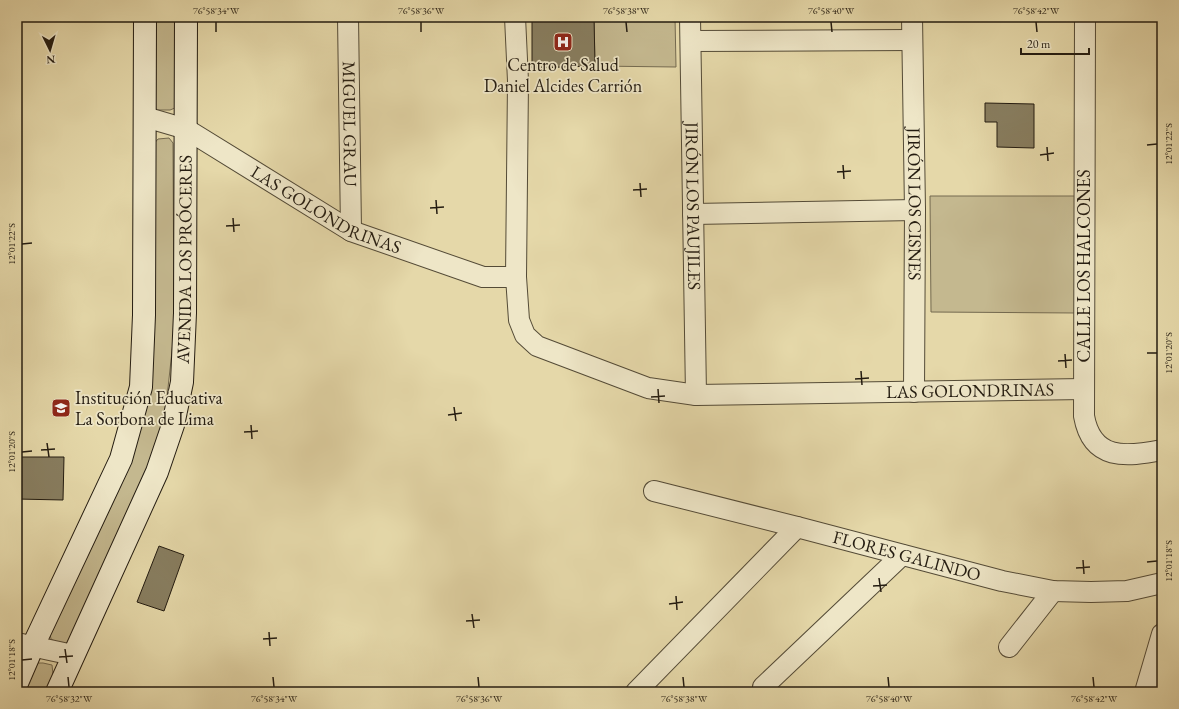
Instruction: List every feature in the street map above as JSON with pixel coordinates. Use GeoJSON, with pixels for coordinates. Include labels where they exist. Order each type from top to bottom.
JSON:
{"type":"FeatureCollection","features":[{"type":"Feature","properties":{"kind":"main road"},"geometry":{"type":"LineString","coordinates":[[17,683],[25,645],[120,459],[141,387],[144,315],[145,17]]}},
{"type":"Feature","properties":{"kind":"main road","name":"AVENIDA LOS PRÓCERES"},"geometry":{"type":"LineString","coordinates":[[57,692],[157,472],[174,418],[182,382],[185,313],[186,17]]}},
{"type":"Feature","properties":{"kind":"street","name":"MIGUEL GRAU"},"geometry":{"type":"LineString","coordinates":[[348,17],[351,231]]}},
{"type":"Feature","properties":{"kind":"street"},"geometry":{"type":"LineString","coordinates":[[516,17],[518,81],[516,277]]}},
{"type":"Feature","properties":{"kind":"street","name":"JIRÓN LOS PAUJILES"},"geometry":{"type":"LineString","coordinates":[[690,17],[696,395]]}},
{"type":"Feature","properties":{"kind":"street","name":"JIRÓN LOS CISNES"},"geometry":{"type":"LineString","coordinates":[[912,17],[915,210],[914,392]]}},
{"type":"Feature","properties":{"kind":"street","name":"CALLE LOS HALCONES"},"geometry":{"type":"LineString","coordinates":[[1085,17],[1084,416],[1086,427],[1091,437],[1100,447],[1112,453],[1144,454],[1162,450]]}},
{"type":"Feature","properties":{"kind":"street"},"geometry":{"type":"LineString","coordinates":[[691,42],[912,40]]}},
{"type":"Feature","properties":{"kind":"street","name":"LAS GOLONDRINAS"},"geometry":{"type":"LineString","coordinates":[[145,117],[186,129],[351,231],[483,278],[516,277],[519,320],[524,335],[537,346],[648,388],[696,395],[1084,390]]}},
{"type":"Feature","properties":{"kind":"street"},"geometry":{"type":"LineString","coordinates":[[693,214],[915,210]]}},
{"type":"Feature","properties":{"kind":"street","name":"FLORES GALINDO"},"geometry":{"type":"LineString","coordinates":[[654,491],[797,527],[1002,582],[1053,591],[1091,592],[1127,591],[1162,583]]}},
{"type":"Feature","properties":{"kind":"street"},"geometry":{"type":"LineString","coordinates":[[636,692],[797,527]]}},
{"type":"Feature","properties":{"kind":"street"},"geometry":{"type":"LineString","coordinates":[[763,687],[902,555]]}},
{"type":"Feature","properties":{"kind":"street"},"geometry":{"type":"LineString","coordinates":[[1009,647],[1053,591]]}},
{"type":"Feature","properties":{"kind":"street"},"geometry":{"type":"LineString","coordinates":[[1145,692],[1162,634]]}},
{"type":"Feature","properties":{"kind":"street"},"geometry":{"type":"LineString","coordinates":[[25,645],[73,655]]}},
{"type":"Feature","properties":{"kind":"shaded area"},"geometry":{"type":"Polygon","coordinates":[[[153,17],[176,17],[175,108],[170,110],[156,110],[154,102],[153,17]]]}},
{"type":"Feature","properties":{"kind":"shaded area"},"geometry":{"type":"Polygon","coordinates":[[[594,17],[675,17],[676,67],[595,66],[594,17]]]}},
{"type":"Feature","properties":{"kind":"shaded area"},"geometry":{"type":"Polygon","coordinates":[[[169,138],[173,143],[174,333],[165,415],[153,457],[68,644],[60,644],[51,639],[49,629],[126,465],[152,146],[158,139],[169,138]]]}},
{"type":"Feature","properties":{"kind":"shaded area"},"geometry":{"type":"Polygon","coordinates":[[[930,196],[1076,196],[1076,313],[931,312],[930,196]]]}},
{"type":"Feature","properties":{"kind":"shaded area"},"geometry":{"type":"Polygon","coordinates":[[[34,663],[52,665],[53,674],[46,692],[23,692],[34,663]]]}},
{"type":"Feature","properties":{"kind":"building","name":"Centro de Salud Daniel Alcides Carrión"},"geometry":{"type":"Polygon","coordinates":[[[532,17],[594,17],[595,66],[532,68],[532,17]]]}},
{"type":"Feature","properties":{"kind":"building"},"geometry":{"type":"Polygon","coordinates":[[[985,103],[1034,104],[1034,148],[997,147],[997,122],[985,122],[985,103]]]}},
{"type":"Feature","properties":{"kind":"building"},"geometry":{"type":"Polygon","coordinates":[[[17,457],[64,457],[63,500],[17,499],[17,457]]]}},
{"type":"Feature","properties":{"kind":"building"},"geometry":{"type":"Polygon","coordinates":[[[159,546],[184,555],[164,611],[137,602],[159,546]]]}},
{"type":"Feature","properties":{"kind":"place","name":"Centro de Salud Daniel Alcides Carrión"},"geometry":{"type":"Point","coordinates":[563,42]}},
{"type":"Feature","properties":{"kind":"place","name":"Institución Educativa La Sorbona de Lima"},"geometry":{"type":"Point","coordinates":[61,408]}}]}
